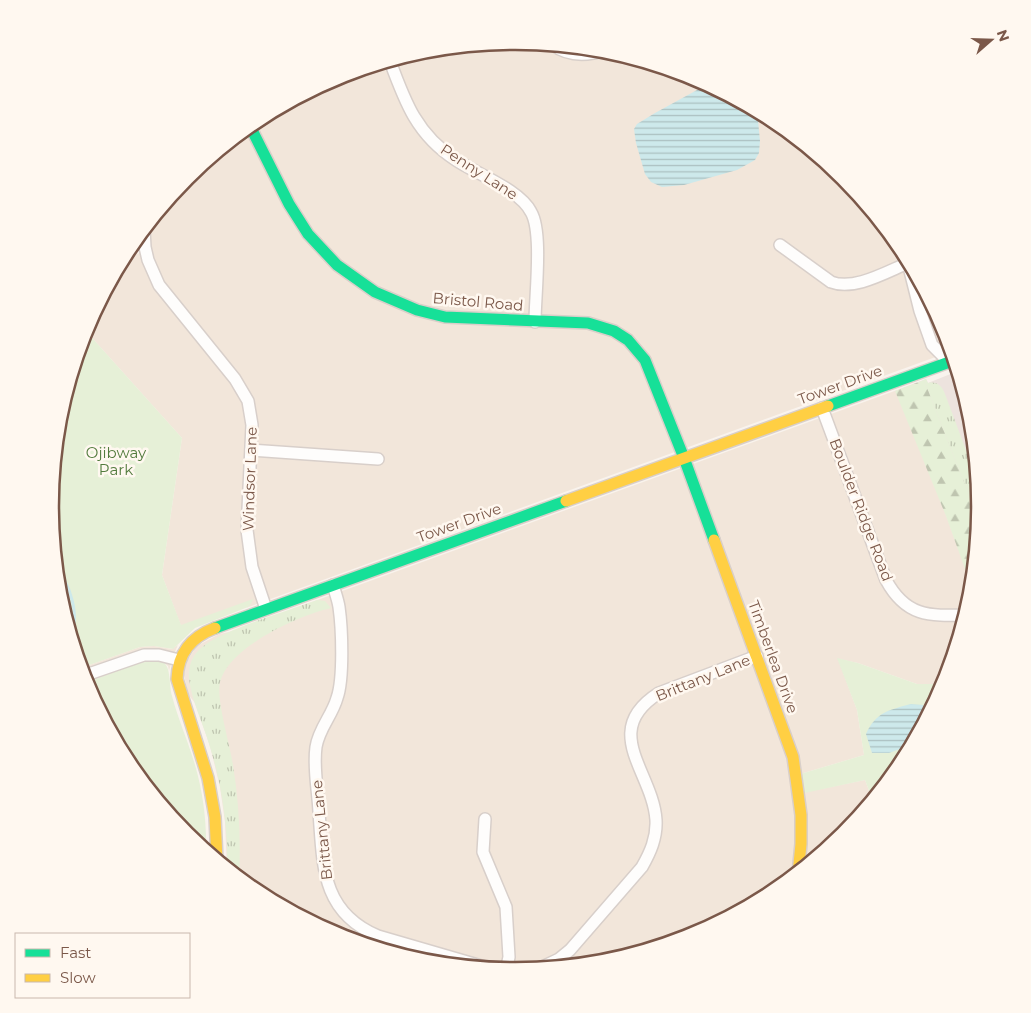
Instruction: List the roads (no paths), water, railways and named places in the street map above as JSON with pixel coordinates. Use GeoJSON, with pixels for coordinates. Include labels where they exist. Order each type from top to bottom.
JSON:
{"type":"FeatureCollection","features":[{"type":"Feature","properties":{"kind":"street","name":"Penny Lane"},"geometry":{"type":"LineString","coordinates":[[392,67],[409,110],[428,137],[456,160],[537,209],[535,322]]}},
{"type":"Feature","properties":{"kind":"street","name":"Bristol Road"},"geometry":{"type":"LineString","coordinates":[[254,133],[298,220],[323,252],[356,280],[375,292],[417,310],[445,317],[588,323],[617,331],[629,340],[645,360],[684,458]]}},
{"type":"Feature","properties":{"kind":"street","name":"Windsor Lane"},"geometry":{"type":"LineString","coordinates":[[145,240],[152,274],[158,285],[235,379],[248,400],[252,425],[247,530],[252,567],[266,609]]}},
{"type":"Feature","properties":{"kind":"street"},"geometry":{"type":"LineString","coordinates":[[780,245],[839,286],[856,284],[903,265]]}},
{"type":"Feature","properties":{"kind":"street"},"geometry":{"type":"LineString","coordinates":[[912,280],[920,312],[932,345],[947,357]]}},
{"type":"Feature","properties":{"kind":"street","name":"Tower Drive"},"geometry":{"type":"LineString","coordinates":[[179,660],[187,645],[200,634],[949,362]]}},
{"type":"Feature","properties":{"kind":"street","name":"Boulder Ridge Road"},"geometry":{"type":"LineString","coordinates":[[822,408],[883,571],[893,592],[910,608],[921,613],[958,615]]}},
{"type":"Feature","properties":{"kind":"street"},"geometry":{"type":"LineString","coordinates":[[251,450],[378,460]]}},
{"type":"Feature","properties":{"kind":"street","name":"Timberlea Drive"},"geometry":{"type":"LineString","coordinates":[[684,458],[787,736],[799,784],[802,830],[799,864]]}},
{"type":"Feature","properties":{"kind":"street","name":"Brittany Lane"},"geometry":{"type":"LineString","coordinates":[[333,585],[340,616],[341,677],[337,700],[318,736],[315,759],[324,867],[330,890],[345,914],[366,931],[458,959]]}},
{"type":"Feature","properties":{"kind":"street"},"geometry":{"type":"LineString","coordinates":[[91,673],[144,655],[157,655],[179,660],[177,674],[179,686],[200,746],[211,789],[217,851]]}},
{"type":"Feature","properties":{"kind":"street","name":"Brittany Lane"},"geometry":{"type":"LineString","coordinates":[[555,961],[570,950],[642,867],[653,843],[656,820],[654,808],[632,750],[630,738],[635,718],[641,708],[660,693],[757,656]]}},
{"type":"Feature","properties":{"kind":"street"},"geometry":{"type":"LineString","coordinates":[[485,819],[483,852],[506,907],[508,963]]}},
{"type":"Feature","properties":{"kind":"water"},"geometry":{"type":"Polygon","coordinates":[[[699,89],[758,120],[759,153],[755,160],[737,170],[684,185],[662,187],[651,182],[645,174],[634,129],[637,124],[699,89]]]}},
{"type":"Feature","properties":{"kind":"water"},"geometry":{"type":"Polygon","coordinates":[[[911,704],[923,705],[925,708],[903,748],[889,753],[872,753],[866,734],[879,716],[890,710],[911,704]]]}},
{"type":"Feature","properties":{"kind":"waterway"},"geometry":{"type":"LineString","coordinates":[[66,584],[74,609],[74,620]]}},
{"type":"Feature","properties":{"kind":"park label","name":"Ojibway Park"},"geometry":{"type":"Point","coordinates":[116,462]}}]}
